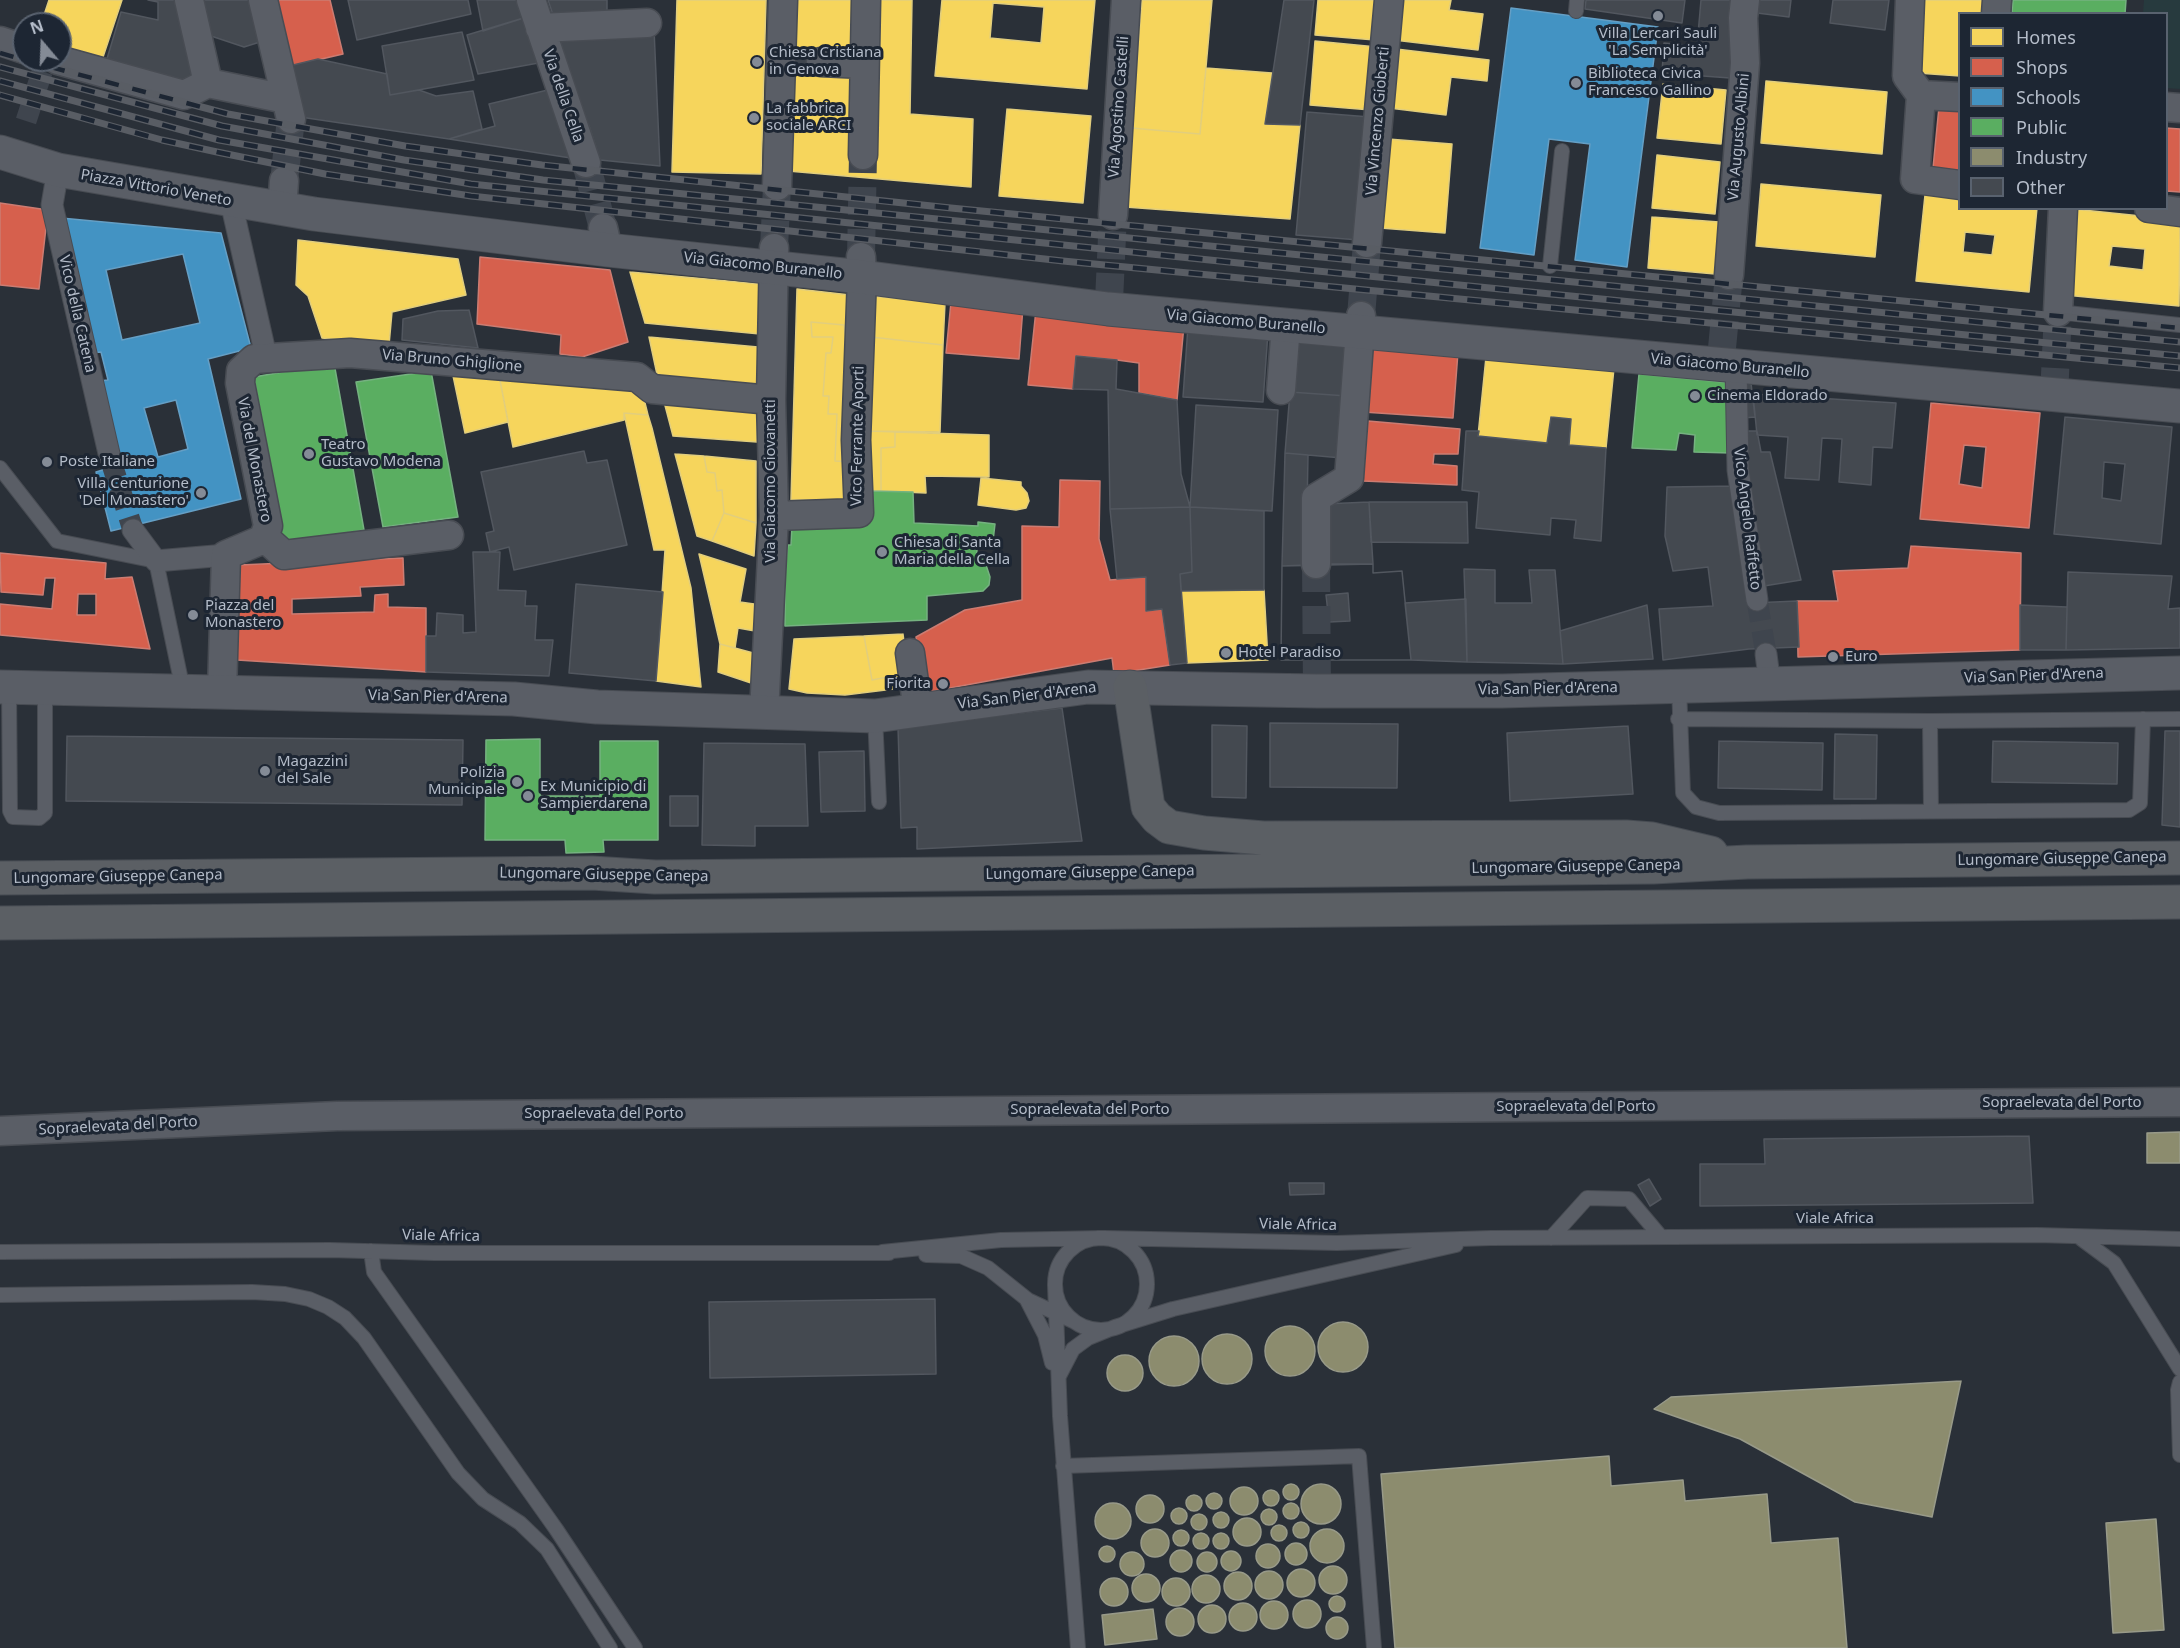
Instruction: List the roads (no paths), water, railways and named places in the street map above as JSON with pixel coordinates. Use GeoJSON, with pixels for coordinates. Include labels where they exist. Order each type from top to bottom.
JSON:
{"type":"FeatureCollection","features":[{"type":"Feature","properties":{"kind":"highway"},"geometry":{"type":"LineString","coordinates":[[1130,687],[1148,807],[1157,818],[1169,826],[1204,833],[1263,838],[1626,837],[1652,839],[1747,862]]}},
{"type":"Feature","properties":{"kind":"highway","name":"Lungomare Giuseppe Canepa"},"geometry":{"type":"LineString","coordinates":[[0,878],[592,873],[655,877],[1653,867],[1747,862],[2180,858]]}},
{"type":"Feature","properties":{"kind":"highway"},"geometry":{"type":"LineString","coordinates":[[0,923],[2180,902]]}},
{"type":"Feature","properties":{"kind":"street"},"geometry":{"type":"LineString","coordinates":[[189,0],[208,83]]}},
{"type":"Feature","properties":{"kind":"street"},"geometry":{"type":"LineString","coordinates":[[72,64],[184,95],[208,83],[289,109],[263,0]]}},
{"type":"Feature","properties":{"kind":"street","name":"Via della Cella"},"geometry":{"type":"LineString","coordinates":[[531,0],[586,163]]}},
{"type":"Feature","properties":{"kind":"street"},"geometry":{"type":"LineString","coordinates":[[777,186],[783,0]]}},
{"type":"Feature","properties":{"kind":"street"},"geometry":{"type":"LineString","coordinates":[[863,155],[866,0]]}},
{"type":"Feature","properties":{"kind":"street","name":"Via Agostino Castelli"},"geometry":{"type":"LineString","coordinates":[[1113,215],[1126,0]]}},
{"type":"Feature","properties":{"kind":"street","name":"Via Vincenzo Gioberti"},"geometry":{"type":"LineString","coordinates":[[1367,243],[1389,0]]}},
{"type":"Feature","properties":{"kind":"street","name":"Via Augusto Albini"},"geometry":{"type":"LineString","coordinates":[[1728,275],[1745,63],[1743,18],[1745,0]]}},
{"type":"Feature","properties":{"kind":"street"},"geometry":{"type":"LineString","coordinates":[[1910,0],[1907,76],[1922,95],[1915,179],[1958,185]]}},
{"type":"Feature","properties":{"kind":"street","name":"Via della Cella"},"geometry":{"type":"LineString","coordinates":[[540,28],[647,23]]}},
{"type":"Feature","properties":{"kind":"street"},"geometry":{"type":"LineString","coordinates":[[821,62],[863,64]]}},
{"type":"Feature","properties":{"kind":"street"},"geometry":{"type":"LineString","coordinates":[[1922,95],[1958,98]]}},
{"type":"Feature","properties":{"kind":"street","name":"Piazza Vittorio Veneto"},"geometry":{"type":"LineString","coordinates":[[0,152],[58,170],[231,202],[283,195],[314,214]]}},
{"type":"Feature","properties":{"kind":"street","name":"Vico della Catena"},"geometry":{"type":"LineString","coordinates":[[58,170],[52,205],[110,458]]}},
{"type":"Feature","properties":{"kind":"street"},"geometry":{"type":"LineString","coordinates":[[231,202],[266,356]]}},
{"type":"Feature","properties":{"kind":"street"},"geometry":{"type":"LineString","coordinates":[[2058,312],[2063,210]]}},
{"type":"Feature","properties":{"kind":"street"},"geometry":{"type":"LineString","coordinates":[[2164,210],[2180,212]]}},
{"type":"Feature","properties":{"kind":"street","name":"Via Giacomo Buranello"},"geometry":{"type":"LineString","coordinates":[[314,214],[605,239],[862,267],[1109,305],[1286,325],[1360,325],[1542,340],[2180,406]]}},
{"type":"Feature","properties":{"kind":"street","name":"Via Giacomo Giovanetti"},"geometry":{"type":"LineString","coordinates":[[764,713],[774,516],[771,400],[774,257]]}},
{"type":"Feature","properties":{"kind":"street","name":"Vico Ferrante Aporti"},"geometry":{"type":"LineString","coordinates":[[774,516],[859,513],[856,440],[862,267]]}},
{"type":"Feature","properties":{"kind":"street"},"geometry":{"type":"LineString","coordinates":[[1281,390],[1286,325]]}},
{"type":"Feature","properties":{"kind":"street"},"geometry":{"type":"LineString","coordinates":[[1316,564],[1316,498],[1349,478],[1360,325]]}},
{"type":"Feature","properties":{"kind":"street","name":"Via Bruno Ghiglione"},"geometry":{"type":"LineString","coordinates":[[266,356],[350,352],[638,377],[652,389],[771,400]]}},
{"type":"Feature","properties":{"kind":"street","name":"Via del Monastero"},"geometry":{"type":"LineString","coordinates":[[226,555],[264,537],[268,526],[240,376],[248,362],[266,356]]}},
{"type":"Feature","properties":{"kind":"street","name":"Vico Angelo Raffetto"},"geometry":{"type":"LineString","coordinates":[[1726,360],[1738,470],[1758,600]]}},
{"type":"Feature","properties":{"kind":"street"},"geometry":{"type":"LineString","coordinates":[[133,530],[156,561],[226,555],[222,692]]}},
{"type":"Feature","properties":{"kind":"street"},"geometry":{"type":"LineString","coordinates":[[264,537],[284,555],[450,535]]}},
{"type":"Feature","properties":{"kind":"street"},"geometry":{"type":"LineString","coordinates":[[910,653],[918,711]]}},
{"type":"Feature","properties":{"kind":"street","name":"Via San Pier d'Arena"},"geometry":{"type":"LineString","coordinates":[[4,687],[514,699],[597,707],[875,716],[1088,687],[1317,692],[1679,686],[1768,669],[2180,673]]}},
{"type":"Feature","properties":{"kind":"street","name":"Sopraelevata del Porto"},"geometry":{"type":"LineString","coordinates":[[0,1131],[337,1116],[2180,1102]]}},
{"type":"Feature","properties":{"kind":"lane"},"geometry":{"type":"LineString","coordinates":[[1550,266],[1562,151]]}},
{"type":"Feature","properties":{"kind":"lane"},"geometry":{"type":"LineString","coordinates":[[2058,312],[2180,325]]}},
{"type":"Feature","properties":{"kind":"lane"},"geometry":{"type":"LineString","coordinates":[[0,468],[57,542],[156,561],[183,690]]}},
{"type":"Feature","properties":{"kind":"lane"},"geometry":{"type":"LineString","coordinates":[[1679,686],[1681,788],[1691,804],[1703,811],[2133,809],[2140,803],[2143,719]]}},
{"type":"Feature","properties":{"kind":"lane"},"geometry":{"type":"LineString","coordinates":[[4,687],[10,811],[13,817],[39,818],[45,813],[45,688]]}},
{"type":"Feature","properties":{"kind":"lane"},"geometry":{"type":"LineString","coordinates":[[875,716],[879,802]]}},
{"type":"Feature","properties":{"kind":"lane"},"geometry":{"type":"LineString","coordinates":[[1678,719],[1930,721],[2180,719]]}},
{"type":"Feature","properties":{"kind":"lane"},"geometry":{"type":"LineString","coordinates":[[1930,721],[1930,811]]}},
{"type":"Feature","properties":{"kind":"lane"},"geometry":{"type":"LineString","coordinates":[[1551,1238],[1587,1198],[1629,1199],[1661,1237]]}},
{"type":"Feature","properties":{"kind":"lane","name":"Viale Africa"},"geometry":{"type":"LineString","coordinates":[[882,1252],[1001,1240],[1104,1238],[1337,1243],[1491,1238],[2037,1234],[2180,1239]]}},
{"type":"Feature","properties":{"kind":"lane"},"geometry":{"type":"LineString","coordinates":[[2079,1237],[2114,1263],[2180,1369]]}},
{"type":"Feature","properties":{"kind":"lane","name":"Viale Africa"},"geometry":{"type":"LineString","coordinates":[[1058,1395],[1055,1285],[1057,1270],[1064,1256],[1075,1245],[1089,1239],[1104,1238],[1120,1242],[1133,1250],[1142,1263],[1147,1278],[1146,1294],[1140,1308],[1130,1320],[1115,1328]]}},
{"type":"Feature","properties":{"kind":"lane","name":"Viale Africa"},"geometry":{"type":"LineString","coordinates":[[0,1252],[882,1252],[960,1256],[988,1268],[1026,1299],[1088,1328],[1115,1328],[1173,1309],[1491,1238]]}},
{"type":"Feature","properties":{"kind":"lane"},"geometry":{"type":"LineString","coordinates":[[372,1251],[374,1272],[549,1519],[635,1648]]}},
{"type":"Feature","properties":{"kind":"lane"},"geometry":{"type":"LineString","coordinates":[[1055,1285],[1061,1306],[1076,1322]]}},
{"type":"Feature","properties":{"kind":"lane"},"geometry":{"type":"LineString","coordinates":[[0,1294],[252,1292],[285,1294],[309,1299],[328,1307],[345,1318],[363,1338],[458,1473],[483,1499],[520,1523],[547,1549],[610,1648]]}},
{"type":"Feature","properties":{"kind":"lane","name":"Viale Africa"},"geometry":{"type":"LineString","coordinates":[[1026,1299],[1045,1335],[1058,1395]]}},
{"type":"Feature","properties":{"kind":"lane"},"geometry":{"type":"LineString","coordinates":[[1059,1376],[1073,1348],[1088,1338],[1115,1328]]}},
{"type":"Feature","properties":{"kind":"lane"},"geometry":{"type":"LineString","coordinates":[[2180,1382],[2178,1390],[2180,1455]]}},
{"type":"Feature","properties":{"kind":"lane"},"geometry":{"type":"LineString","coordinates":[[1058,1395],[1078,1648]]}},
{"type":"Feature","properties":{"kind":"lane"},"geometry":{"type":"LineString","coordinates":[[1063,1466],[1359,1456],[1374,1648]]}},
{"type":"Feature","properties":{"kind":"tunnel"},"geometry":{"type":"LineString","coordinates":[[782,61],[821,62]]}},
{"type":"Feature","properties":{"kind":"tunnel"},"geometry":{"type":"LineString","coordinates":[[26,121],[42,72]]}},
{"type":"Feature","properties":{"kind":"tunnel"},"geometry":{"type":"LineString","coordinates":[[284,181],[291,119]]}},
{"type":"Feature","properties":{"kind":"tunnel"},"geometry":{"type":"LineString","coordinates":[[861,257],[863,155]]}},
{"type":"Feature","properties":{"kind":"tunnel"},"geometry":{"type":"LineString","coordinates":[[586,163],[603,228]]}},
{"type":"Feature","properties":{"kind":"tunnel"},"geometry":{"type":"LineString","coordinates":[[774,248],[777,186]]}},
{"type":"Feature","properties":{"kind":"tunnel"},"geometry":{"type":"LineString","coordinates":[[1109,301],[1113,215]]}},
{"type":"Feature","properties":{"kind":"tunnel"},"geometry":{"type":"LineString","coordinates":[[1361,316],[1367,243]]}},
{"type":"Feature","properties":{"kind":"tunnel"},"geometry":{"type":"LineString","coordinates":[[1722,348],[1729,275]]}},
{"type":"Feature","properties":{"kind":"tunnel"},"geometry":{"type":"LineString","coordinates":[[2054,396],[2058,312]]}},
{"type":"Feature","properties":{"kind":"tunnel"},"geometry":{"type":"LineString","coordinates":[[110,458],[133,530]]}},
{"type":"Feature","properties":{"kind":"tunnel"},"geometry":{"type":"LineString","coordinates":[[1316,564],[1317,691]]}},
{"type":"Feature","properties":{"kind":"tunnel"},"geometry":{"type":"LineString","coordinates":[[1757,600],[1766,654]]}},
{"type":"Feature","properties":{"kind":"railway"},"geometry":{"type":"LineString","coordinates":[[0,53],[12,56]]}},
{"type":"Feature","properties":{"kind":"railway"},"geometry":{"type":"LineString","coordinates":[[0,67],[222,126],[404,160],[543,180],[2180,342]]}},
{"type":"Feature","properties":{"kind":"railway"},"geometry":{"type":"LineString","coordinates":[[69,72],[228,114],[405,146],[542,165],[951,208],[2180,328]]}},
{"type":"Feature","properties":{"kind":"railway"},"geometry":{"type":"LineString","coordinates":[[0,81],[219,140],[471,184],[1297,269],[2180,356]]}},
{"type":"Feature","properties":{"kind":"railway"},"geometry":{"type":"LineString","coordinates":[[0,95],[162,140],[217,152],[325,174],[471,196],[1063,261],[2180,368]]}},
{"type":"Feature","properties":{"kind":"place","name":"Villa Lercari Sauli 'La Semplicità'"},"geometry":{"type":"Point","coordinates":[1658,16]}},
{"type":"Feature","properties":{"kind":"place","name":"Chiesa Cristiana in Genova"},"geometry":{"type":"Point","coordinates":[757,62]}},
{"type":"Feature","properties":{"kind":"place","name":"Biblioteca Civica Francesco Gallino"},"geometry":{"type":"Point","coordinates":[1576,83]}},
{"type":"Feature","properties":{"kind":"place","name":"La fabbrica sociale ARCI"},"geometry":{"type":"Point","coordinates":[754,118]}},
{"type":"Feature","properties":{"kind":"place","name":"Cinema Eldorado"},"geometry":{"type":"Point","coordinates":[1695,396]}},
{"type":"Feature","properties":{"kind":"place","name":"Teatro Gustavo Modena"},"geometry":{"type":"Point","coordinates":[309,454]}},
{"type":"Feature","properties":{"kind":"place","name":"Poste Italiane"},"geometry":{"type":"Point","coordinates":[47,462]}},
{"type":"Feature","properties":{"kind":"place","name":"Villa Centurione 'Del Monastero'"},"geometry":{"type":"Point","coordinates":[201,493]}},
{"type":"Feature","properties":{"kind":"place","name":"Chiesa di Santa Maria della Cella"},"geometry":{"type":"Point","coordinates":[882,552]}},
{"type":"Feature","properties":{"kind":"place","name":"Piazza del Monastero"},"geometry":{"type":"Point","coordinates":[193,615]}},
{"type":"Feature","properties":{"kind":"place","name":"Hotel Paradiso"},"geometry":{"type":"Point","coordinates":[1226,653]}},
{"type":"Feature","properties":{"kind":"place","name":"Euro"},"geometry":{"type":"Point","coordinates":[1833,657]}},
{"type":"Feature","properties":{"kind":"place","name":"Fiorita"},"geometry":{"type":"Point","coordinates":[943,684]}},
{"type":"Feature","properties":{"kind":"place","name":"Magazzini del Sale"},"geometry":{"type":"Point","coordinates":[265,771]}},
{"type":"Feature","properties":{"kind":"place","name":"Polizia Municipale"},"geometry":{"type":"Point","coordinates":[517,782]}},
{"type":"Feature","properties":{"kind":"place","name":"Ex Municipio di Sampierdarena"},"geometry":{"type":"Point","coordinates":[528,796]}}]}
